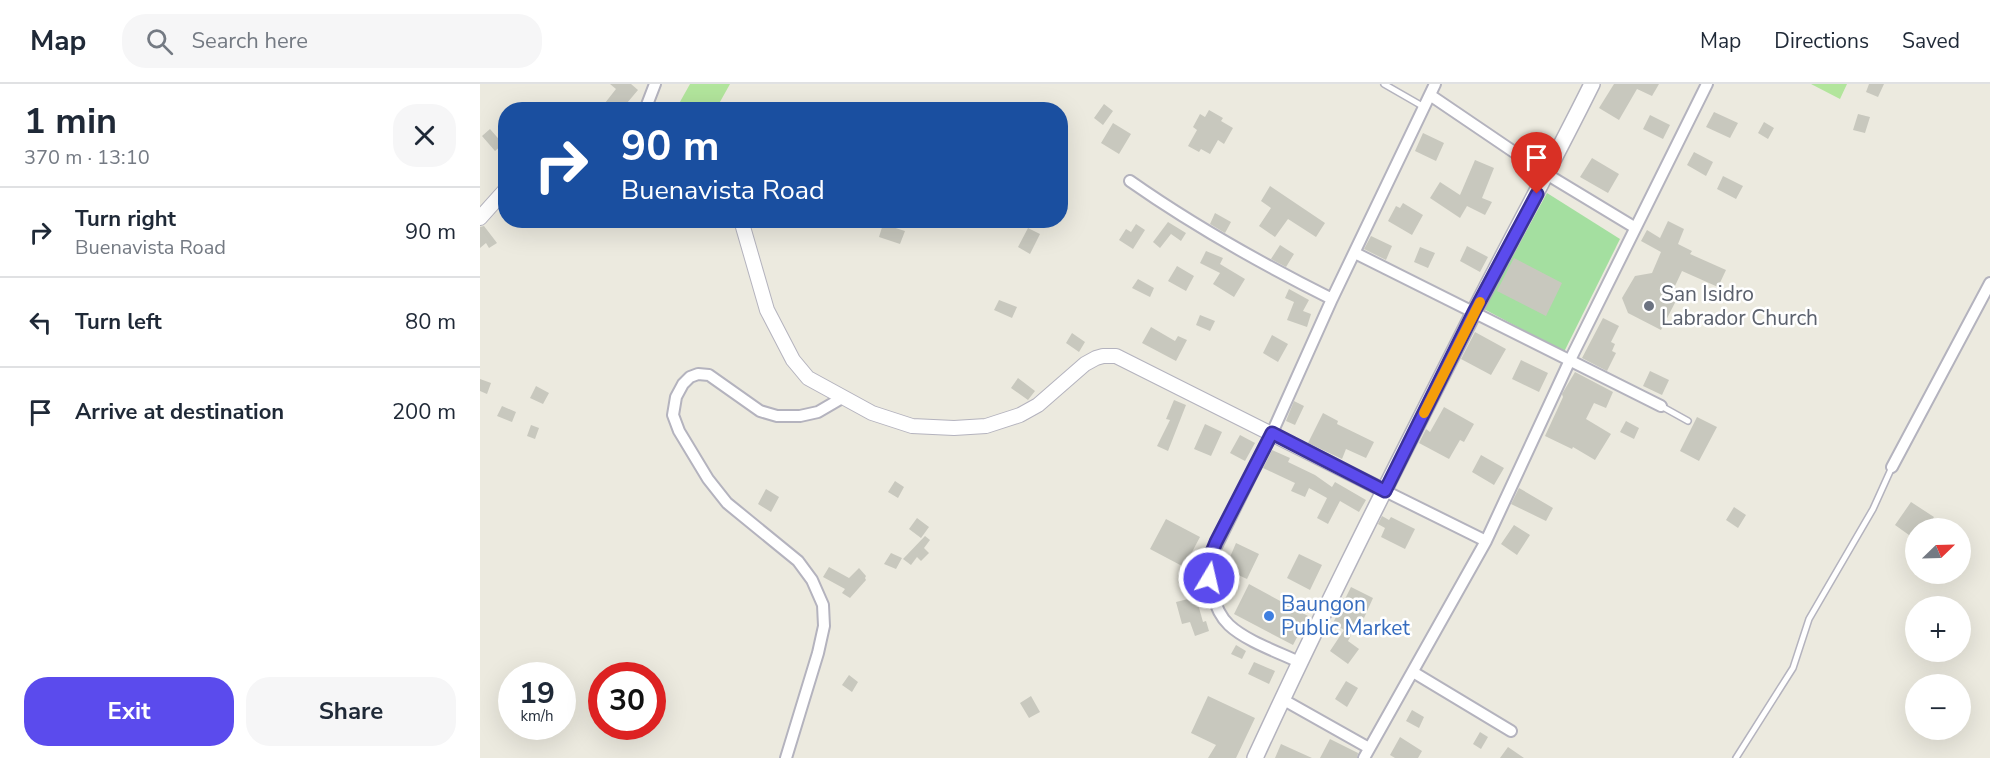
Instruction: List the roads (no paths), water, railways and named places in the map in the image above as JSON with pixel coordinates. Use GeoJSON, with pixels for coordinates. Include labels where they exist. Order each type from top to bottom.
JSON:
{"type":"FeatureCollection","features":[{"type":"Feature","properties":{"kind":"main road"},"geometry":{"type":"LineString","coordinates":[[1254,758],[1299,662],[1474,312],[1548,175],[1592,84]]}},
{"type":"Feature","properties":{"kind":"street"},"geometry":{"type":"LineString","coordinates":[[648,102],[655,84]]}},
{"type":"Feature","properties":{"kind":"street"},"geometry":{"type":"LineString","coordinates":[[1299,662],[1243,635],[1228,624],[1216,606],[1209,578],[1209,559],[1272,433],[1332,299],[1435,84]]}},
{"type":"Feature","properties":{"kind":"street"},"geometry":{"type":"LineString","coordinates":[[1282,699],[1367,753],[1486,541],[1634,227],[1707,84]]}},
{"type":"Feature","properties":{"kind":"street"},"geometry":{"type":"LineString","coordinates":[[1430,95],[1548,175],[1634,227]]}},
{"type":"Feature","properties":{"kind":"street"},"geometry":{"type":"LineString","coordinates":[[1130,181],[1168,208],[1270,268],[1332,299]]}},
{"type":"Feature","properties":{"kind":"street"},"geometry":{"type":"LineString","coordinates":[[480,218],[498,198]]}},
{"type":"Feature","properties":{"kind":"street"},"geometry":{"type":"LineString","coordinates":[[743,228],[767,310],[793,360],[808,378],[872,412],[912,426],[954,428],[986,426],[1020,415],[1038,405],[1095,358],[1116,356],[1486,541]]}},
{"type":"Feature","properties":{"kind":"street"},"geometry":{"type":"LineString","coordinates":[[1355,254],[1661,406]]}},
{"type":"Feature","properties":{"kind":"street"},"geometry":{"type":"LineString","coordinates":[[1892,467],[1990,283]]}},
{"type":"Feature","properties":{"kind":"street"},"geometry":{"type":"LineString","coordinates":[[786,758],[818,654],[824,626],[823,605],[812,580],[798,561],[727,503],[708,479],[679,431],[673,414],[675,397],[690,377],[699,374],[709,375],[760,411],[777,416],[800,416],[818,412],[842,398]]}},
{"type":"Feature","properties":{"kind":"street"},"geometry":{"type":"LineString","coordinates":[[1413,672],[1511,732]]}},
{"type":"Feature","properties":{"kind":"lane"},"geometry":{"type":"LineString","coordinates":[[1384,84],[1424,106]]}},
{"type":"Feature","properties":{"kind":"lane"},"geometry":{"type":"LineString","coordinates":[[1661,406],[1688,421]]}},
{"type":"Feature","properties":{"kind":"lane"},"geometry":{"type":"LineString","coordinates":[[1737,758],[1793,668],[1809,619],[1873,509],[1892,467]]}},
{"type":"Feature","properties":{"kind":"place","name":"San Isidro Labrador Church"},"geometry":{"type":"Point","coordinates":[1649,306]}},
{"type":"Feature","properties":{"kind":"place","name":"Baungon Public Market"},"geometry":{"type":"Point","coordinates":[1269,616]}}]}
